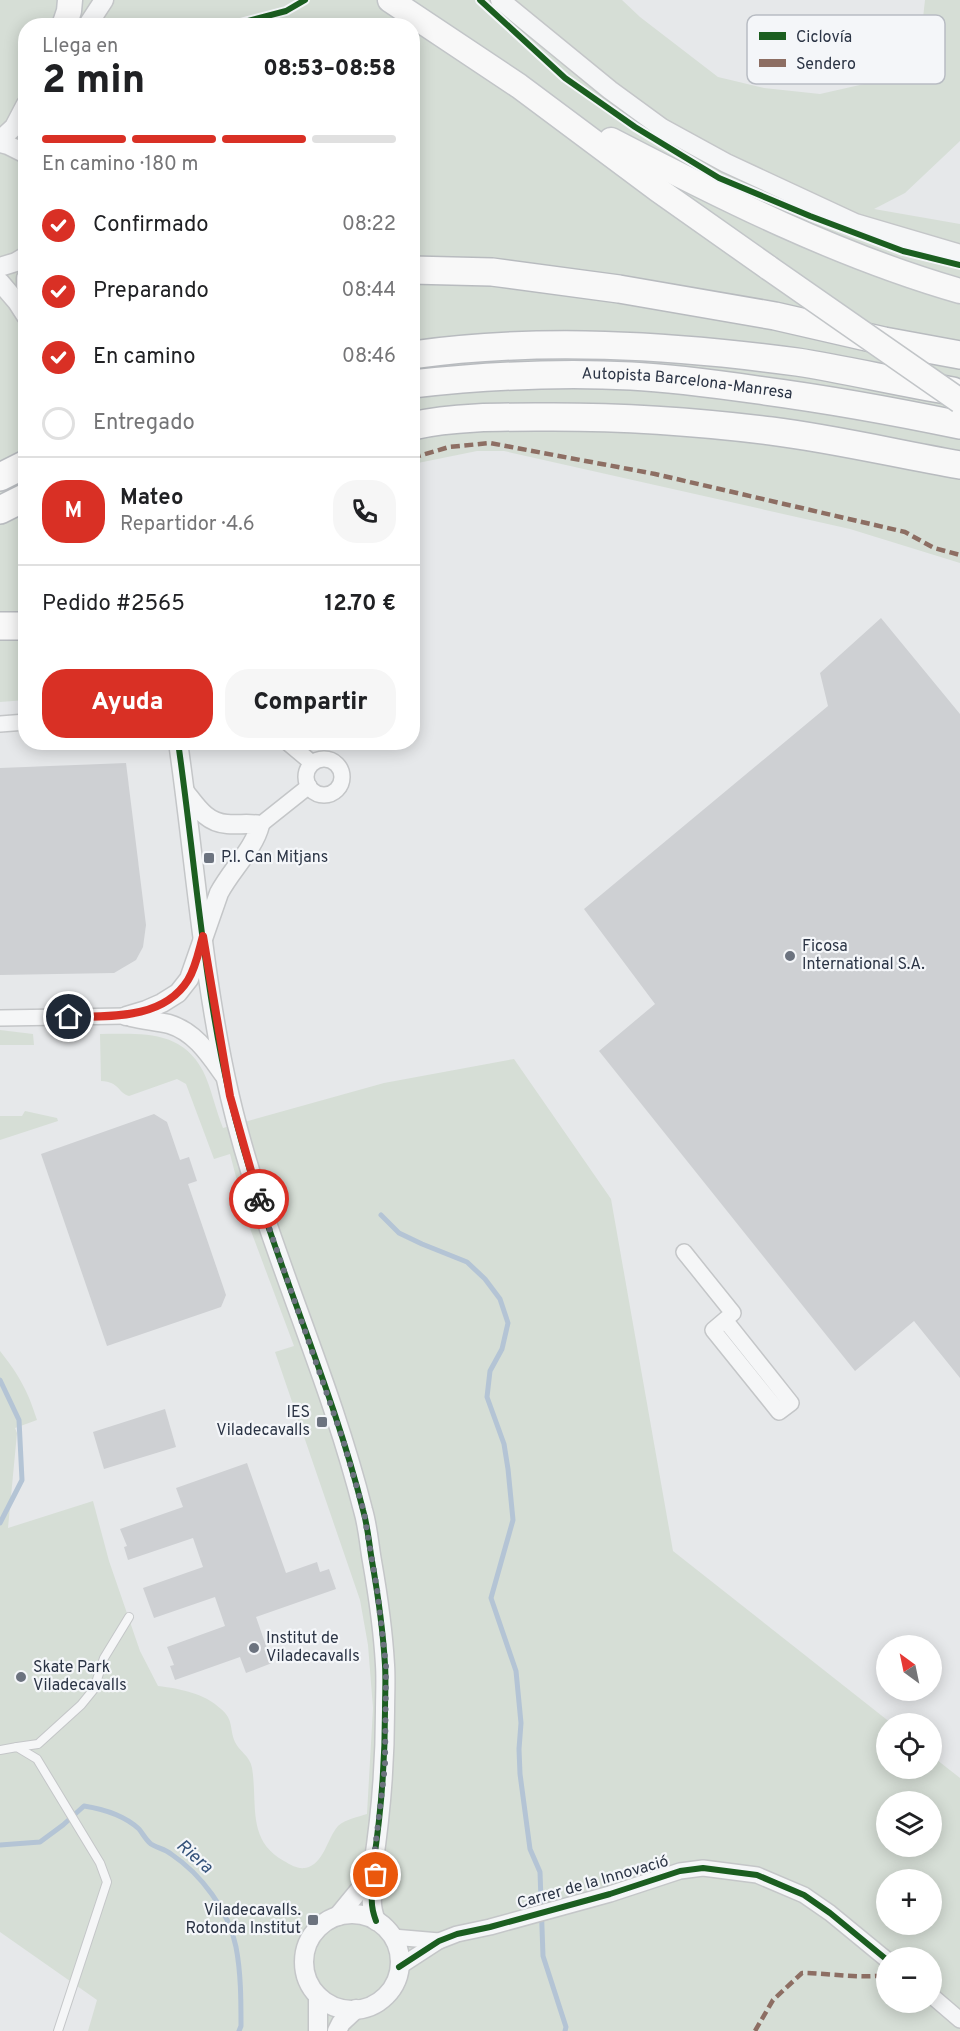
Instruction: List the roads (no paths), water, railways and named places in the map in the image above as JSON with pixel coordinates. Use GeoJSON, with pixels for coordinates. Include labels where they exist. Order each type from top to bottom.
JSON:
{"type":"FeatureCollection","features":[{"type":"Feature","properties":{"kind":"highway"},"geometry":{"type":"LineString","coordinates":[[420,270],[492,272],[619,289],[775,316],[884,341],[960,355]]}},
{"type":"Feature","properties":{"kind":"highway","name":"Autopista Barcelona-Manresa"},"geometry":{"type":"LineString","coordinates":[[420,354],[456,349],[577,344],[696,351],[799,363],[960,393]]}},
{"type":"Feature","properties":{"kind":"highway"},"geometry":{"type":"LineString","coordinates":[[799,363],[845,359],[960,378]]}},
{"type":"Feature","properties":{"kind":"highway","name":"Autopista Barcelona-Manresa"},"geometry":{"type":"LineString","coordinates":[[420,383],[474,377],[631,376],[811,397],[960,425]]}},
{"type":"Feature","properties":{"kind":"highway"},"geometry":{"type":"LineString","coordinates":[[420,424],[514,417],[692,422],[774,432],[960,465]]}},
{"type":"Feature","properties":{"kind":"highway"},"geometry":{"type":"LineString","coordinates":[[0,477],[18,468]]}},
{"type":"Feature","properties":{"kind":"highway"},"geometry":{"type":"LineString","coordinates":[[0,510],[18,501]]}},
{"type":"Feature","properties":{"kind":"highway"},"geometry":{"type":"LineString","coordinates":[[0,626],[18,626]]}},
{"type":"Feature","properties":{"kind":"main road"},"geometry":{"type":"LineString","coordinates":[[67,18],[70,0]]}},
{"type":"Feature","properties":{"kind":"main road"},"geometry":{"type":"LineString","coordinates":[[390,0],[418,18]]}},
{"type":"Feature","properties":{"kind":"main road"},"geometry":{"type":"LineString","coordinates":[[420,19],[476,55],[657,189],[960,401]]}},
{"type":"Feature","properties":{"kind":"main road"},"geometry":{"type":"LineString","coordinates":[[555,112],[773,221],[870,261],[960,291]]}},
{"type":"Feature","properties":{"kind":"street"},"geometry":{"type":"LineString","coordinates":[[91,18],[104,0]]}},
{"type":"Feature","properties":{"kind":"street"},"geometry":{"type":"LineString","coordinates":[[500,0],[610,90],[662,128],[790,194],[871,229],[960,254]]}},
{"type":"Feature","properties":{"kind":"street"},"geometry":{"type":"LineString","coordinates":[[18,119],[0,142],[18,150]]}},
{"type":"Feature","properties":{"kind":"street"},"geometry":{"type":"LineString","coordinates":[[0,267],[18,261]]}},
{"type":"Feature","properties":{"kind":"street"},"geometry":{"type":"LineString","coordinates":[[0,282],[18,304]]}},
{"type":"Feature","properties":{"kind":"street"},"geometry":{"type":"LineString","coordinates":[[0,724],[18,723]]}},
{"type":"Feature","properties":{"kind":"street"},"geometry":{"type":"LineString","coordinates":[[178,750],[203,936],[227,1079],[244,1150],[264,1215],[343,1440],[364,1512],[377,1589],[386,1666],[385,1766],[373,1866],[376,1875],[372,1909],[376,1921]]}},
{"type":"Feature","properties":{"kind":"street"},"geometry":{"type":"LineString","coordinates":[[297,750],[312,763]]}},
{"type":"Feature","properties":{"kind":"street"},"geometry":{"type":"LineString","coordinates":[[318,759],[332,760],[341,770],[342,780],[334,791],[328,794],[318,793],[309,786],[306,777],[308,768],[318,759]]}},
{"type":"Feature","properties":{"kind":"street"},"geometry":{"type":"LineString","coordinates":[[126,1016],[162,1003],[178,993],[189,979],[222,886],[257,837],[260,825],[309,786]]}},
{"type":"Feature","properties":{"kind":"street"},"geometry":{"type":"LineString","coordinates":[[185,791],[202,813],[210,819],[224,824],[260,825]]}},
{"type":"Feature","properties":{"kind":"street"},"geometry":{"type":"LineString","coordinates":[[0,1018],[126,1016],[159,1022],[183,1029],[201,1044],[227,1079]]}},
{"type":"Feature","properties":{"kind":"street"},"geometry":{"type":"LineString","coordinates":[[684,1252],[733,1313],[713,1330],[779,1412],[791,1403],[725,1320]]}},
{"type":"Feature","properties":{"kind":"street"},"geometry":{"type":"LineString","coordinates":[[338,1916],[362,1915],[386,1928],[393,1937],[398,1952],[399,1967],[388,1993],[376,2003],[356,2009],[338,2008],[318,1996],[305,1974],[306,1948],[314,1933],[319,1927],[338,1916],[362,1888],[367,1872],[373,1866]]}},
{"type":"Feature","properties":{"kind":"street","name":"Carrer de la Innovació"},"geometry":{"type":"LineString","coordinates":[[399,1967],[439,1941],[457,1934],[610,1894],[680,1871],[703,1868],[757,1875],[804,1895],[824,1908],[876,1951]]}},
{"type":"Feature","properties":{"kind":"street","name":"Carrer de la Innovació"},"geometry":{"type":"LineString","coordinates":[[393,1937],[439,1941]]}},
{"type":"Feature","properties":{"kind":"street"},"geometry":{"type":"LineString","coordinates":[[318,1996],[318,2031]]}},
{"type":"Feature","properties":{"kind":"street"},"geometry":{"type":"LineString","coordinates":[[942,2005],[960,2020]]}},
{"type":"Feature","properties":{"kind":"street"},"geometry":{"type":"LineString","coordinates":[[337,2031],[341,2023],[356,2009]]}},
{"type":"Feature","properties":{"kind":"lane"},"geometry":{"type":"LineString","coordinates":[[0,1750],[38,1744],[81,1705],[94,1689],[104,1658],[129,1617]]}},
{"type":"Feature","properties":{"kind":"lane"},"geometry":{"type":"LineString","coordinates":[[17,1748],[37,1759],[100,1863],[107,1882],[58,2031]]}},
{"type":"Feature","properties":{"kind":"waterway"},"geometry":{"type":"LineString","coordinates":[[381,1215],[399,1233],[467,1262],[485,1279],[500,1299],[508,1323],[502,1349],[490,1371],[487,1397],[504,1444],[513,1520],[491,1598],[516,1671],[521,1723],[520,1774],[530,1849],[540,1872],[543,1956],[566,2027],[565,2031]]}},
{"type":"Feature","properties":{"kind":"waterway","name":"Riera"},"geometry":{"type":"LineString","coordinates":[[0,1380],[19,1420],[22,1480],[0,1523]]}},
{"type":"Feature","properties":{"kind":"waterway","name":"Riera"},"geometry":{"type":"LineString","coordinates":[[0,1845],[40,1842],[84,1806],[106,1811],[127,1820],[139,1829],[151,1844],[169,1852],[182,1862],[212,1894],[232,1933],[240,1977],[241,2026],[239,2031]]}},
{"type":"Feature","properties":{"kind":"place","name":"P.I. Can Mitjans"},"geometry":{"type":"Point","coordinates":[209,858]}},
{"type":"Feature","properties":{"kind":"place","name":"Ficosa International S.A."},"geometry":{"type":"Point","coordinates":[790,956]}},
{"type":"Feature","properties":{"kind":"place","name":"IES Viladecavalls"},"geometry":{"type":"Point","coordinates":[322,1422]}},
{"type":"Feature","properties":{"kind":"place","name":"Institut de Viladecavalls"},"geometry":{"type":"Point","coordinates":[254,1648]}},
{"type":"Feature","properties":{"kind":"place","name":"Skate Park Viladecavalls"},"geometry":{"type":"Point","coordinates":[21,1677]}},
{"type":"Feature","properties":{"kind":"place","name":"Viladecavalls. Rotonda Institut"},"geometry":{"type":"Point","coordinates":[313,1920]}}]}
